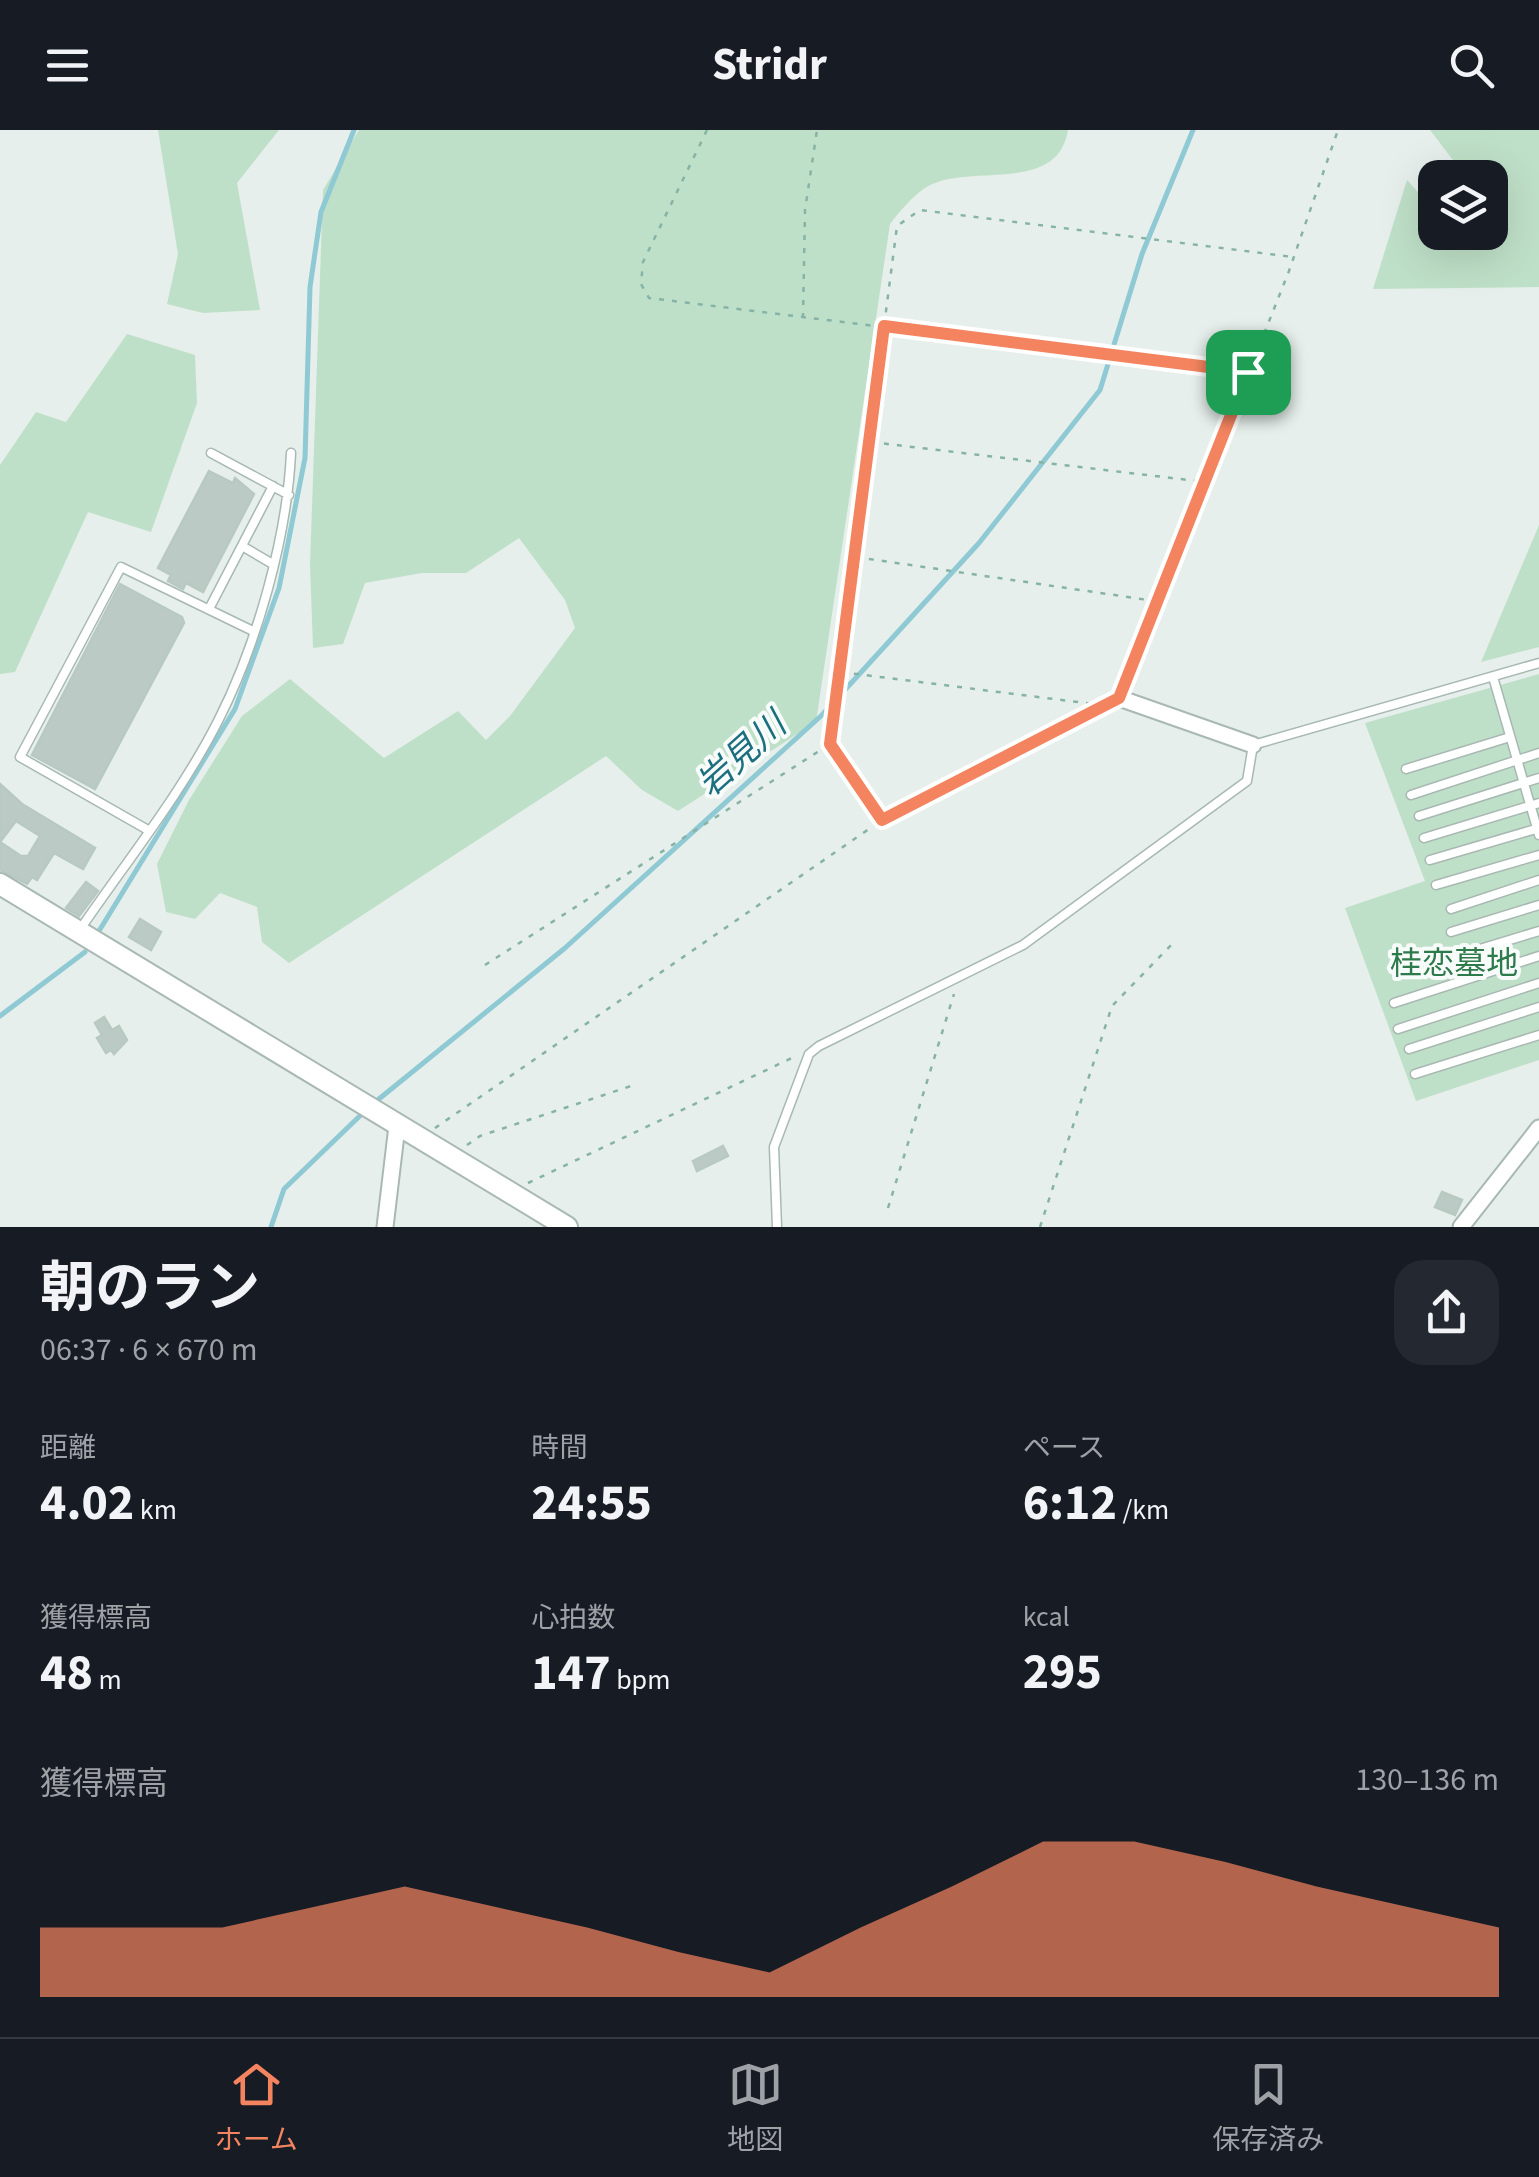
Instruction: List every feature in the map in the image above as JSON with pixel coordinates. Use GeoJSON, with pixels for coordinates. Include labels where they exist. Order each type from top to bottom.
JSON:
{"type":"FeatureCollection","features":[{"type":"Feature","properties":{"kind":"street"},"geometry":{"type":"LineString","coordinates":[[1119,698],[1253,745]]}},
{"type":"Feature","properties":{"kind":"street"},"geometry":{"type":"LineString","coordinates":[[0,884],[567,1227]]}},
{"type":"Feature","properties":{"kind":"street"},"geometry":{"type":"LineString","coordinates":[[385,1227],[398,1126]]}},
{"type":"Feature","properties":{"kind":"street"},"geometry":{"type":"LineString","coordinates":[[1461,1227],[1539,1128]]}},
{"type":"Feature","properties":{"kind":"lane"},"geometry":{"type":"LineString","coordinates":[[211,453],[289,495]]}},
{"type":"Feature","properties":{"kind":"lane"},"geometry":{"type":"LineString","coordinates":[[79,931],[219,719],[254,630],[289,495],[292,453]]}},
{"type":"Feature","properties":{"kind":"lane"},"geometry":{"type":"LineString","coordinates":[[209,609],[273,486]]}},
{"type":"Feature","properties":{"kind":"lane"},"geometry":{"type":"LineString","coordinates":[[242,546],[272,563]]}},
{"type":"Feature","properties":{"kind":"lane"},"geometry":{"type":"LineString","coordinates":[[148,830],[20,757],[121,567],[254,630]]}},
{"type":"Feature","properties":{"kind":"lane"},"geometry":{"type":"LineString","coordinates":[[777,1227],[774,1147],[809,1054],[1022,945],[1247,782],[1253,745],[1539,663]]}},
{"type":"Feature","properties":{"kind":"lane"},"geometry":{"type":"LineString","coordinates":[[1430,860],[1538,830],[1534,804],[1523,783],[1494,677]]}},
{"type":"Feature","properties":{"kind":"lane"},"geometry":{"type":"LineString","coordinates":[[1406,769],[1510,738]]}},
{"type":"Feature","properties":{"kind":"lane"},"geometry":{"type":"LineString","coordinates":[[1411,795],[1539,753]]}},
{"type":"Feature","properties":{"kind":"lane"},"geometry":{"type":"LineString","coordinates":[[1419,816],[1539,778]]}},
{"type":"Feature","properties":{"kind":"lane"},"geometry":{"type":"LineString","coordinates":[[1424,838],[1534,804]]}},
{"type":"Feature","properties":{"kind":"lane"},"geometry":{"type":"LineString","coordinates":[[1436,885],[1539,855]]}},
{"type":"Feature","properties":{"kind":"lane"},"geometry":{"type":"LineString","coordinates":[[1451,909],[1539,880]]}},
{"type":"Feature","properties":{"kind":"lane"},"geometry":{"type":"LineString","coordinates":[[1451,932],[1539,905]]}},
{"type":"Feature","properties":{"kind":"lane"},"geometry":{"type":"LineString","coordinates":[[1457,956],[1539,931]]}},
{"type":"Feature","properties":{"kind":"lane"},"geometry":{"type":"LineString","coordinates":[[1394,1003],[1539,956]]}},
{"type":"Feature","properties":{"kind":"lane"},"geometry":{"type":"LineString","coordinates":[[1398,1029],[1539,983]]}},
{"type":"Feature","properties":{"kind":"lane"},"geometry":{"type":"LineString","coordinates":[[1408,1049],[1539,1008]]}},
{"type":"Feature","properties":{"kind":"lane"},"geometry":{"type":"LineString","coordinates":[[1415,1074],[1539,1036]]}},
{"type":"Feature","properties":{"kind":"path"},"geometry":{"type":"LineString","coordinates":[[707,130],[646,253],[641,274],[644,292],[658,301],[1248,372]]}},
{"type":"Feature","properties":{"kind":"path"},"geometry":{"type":"LineString","coordinates":[[803,320],[805,210],[817,130]]}},
{"type":"Feature","properties":{"kind":"path"},"geometry":{"type":"LineString","coordinates":[[1119,698],[1294,257],[1338,130]]}},
{"type":"Feature","properties":{"kind":"path"},"geometry":{"type":"LineString","coordinates":[[882,820],[830,744],[897,226],[920,210],[1294,257]]}},
{"type":"Feature","properties":{"kind":"path"},"geometry":{"type":"LineString","coordinates":[[870,442],[1204,482]]}},
{"type":"Feature","properties":{"kind":"path"},"geometry":{"type":"LineString","coordinates":[[854,556],[1157,601]]}},
{"type":"Feature","properties":{"kind":"path"},"geometry":{"type":"LineString","coordinates":[[418,1140],[882,820],[1105,706],[839,672]]}},
{"type":"Feature","properties":{"kind":"path"},"geometry":{"type":"LineString","coordinates":[[485,965],[830,744]]}},
{"type":"Feature","properties":{"kind":"path"},"geometry":{"type":"LineString","coordinates":[[1040,1227],[1112,1006],[1176,940]]}},
{"type":"Feature","properties":{"kind":"path"},"geometry":{"type":"LineString","coordinates":[[888,1208],[959,978]]}},
{"type":"Feature","properties":{"kind":"path"},"geometry":{"type":"LineString","coordinates":[[509,1192],[795,1056],[809,1054]]}},
{"type":"Feature","properties":{"kind":"path"},"geometry":{"type":"LineString","coordinates":[[450,1158],[480,1136],[634,1085]]}},
{"type":"Feature","properties":{"kind":"green space"},"geometry":{"type":"Polygon","coordinates":[[[158,130],[279,130],[237,183],[260,310],[203,313],[167,304],[178,254],[158,130]]]}},
{"type":"Feature","properties":{"kind":"green space"},"geometry":{"type":"Polygon","coordinates":[[[359,130],[1068,130],[1061,149],[1049,162],[1033,170],[935,183],[916,195],[890,224],[816,722],[678,811],[642,790],[606,756],[289,963],[262,942],[257,907],[220,893],[195,919],[166,912],[157,864],[189,800],[242,716],[290,679],[384,758],[458,711],[486,740],[510,716],[575,628],[565,600],[519,538],[466,573],[422,573],[365,583],[343,644],[313,648],[310,565],[323,190],[359,130]]]}},
{"type":"Feature","properties":{"kind":"green space"},"geometry":{"type":"Polygon","coordinates":[[[1430,130],[1539,130],[1539,287],[1373,289],[1407,180],[1418,192],[1418,250],[1508,250],[1508,160],[1453,160],[1430,130]]]}},
{"type":"Feature","properties":{"kind":"green space"},"geometry":{"type":"Polygon","coordinates":[[[127,334],[195,355],[197,403],[151,532],[88,512],[15,672],[0,674],[0,465],[36,412],[66,422],[127,334]]]}},
{"type":"Feature","properties":{"kind":"green space"},"geometry":{"type":"Polygon","coordinates":[[[1539,525],[1539,647],[1481,662],[1539,525]]]}},
{"type":"Feature","properties":{"kind":"green space","name":"桂恋墓地"},"geometry":{"type":"Polygon","coordinates":[[[1539,674],[1539,1060],[1416,1101],[1345,908],[1425,881],[1365,723],[1539,674]]]}},
{"type":"Feature","properties":{"kind":"building"},"geometry":{"type":"Polygon","coordinates":[[[209,471],[233,483],[235,478],[254,494],[203,592],[186,583],[183,589],[168,581],[171,575],[158,568],[209,471]]]}},
{"type":"Feature","properties":{"kind":"building"},"geometry":{"type":"Polygon","coordinates":[[[120,584],[182,617],[184,623],[95,789],[32,755],[120,584]]]}},
{"type":"Feature","properties":{"kind":"building"},"geometry":{"type":"Polygon","coordinates":[[[0,784],[22,804],[95,848],[83,869],[54,853],[37,880],[32,877],[27,884],[0,870],[0,784]],[[16,821],[0,842],[21,856],[28,856],[40,836],[16,821]]]}},
{"type":"Feature","properties":{"kind":"building"},"geometry":{"type":"Polygon","coordinates":[[[86,882],[98,891],[79,916],[66,908],[86,882]]]}},
{"type":"Feature","properties":{"kind":"building"},"geometry":{"type":"Polygon","coordinates":[[[140,919],[161,932],[151,950],[129,937],[140,919]]]}},
{"type":"Feature","properties":{"kind":"building"},"geometry":{"type":"Polygon","coordinates":[[[104,1017],[112,1030],[119,1026],[127,1040],[114,1054],[111,1050],[106,1053],[97,1038],[102,1035],[95,1023],[104,1017]]]}},
{"type":"Feature","properties":{"kind":"building"},"geometry":{"type":"Polygon","coordinates":[[[723,1146],[728,1156],[697,1171],[693,1161],[723,1146]]]}},
{"type":"Feature","properties":{"kind":"building"},"geometry":{"type":"Polygon","coordinates":[[[1442,1192],[1462,1200],[1455,1215],[1435,1207],[1442,1192]]]}},
{"type":"Feature","properties":{"kind":"waterway"},"geometry":{"type":"LineString","coordinates":[[99,931],[235,709],[279,588],[305,458],[310,287],[321,212],[354,130]]}},
{"type":"Feature","properties":{"kind":"waterway","name":"岩見川"},"geometry":{"type":"LineString","coordinates":[[374,1103],[565,948],[822,715],[979,543],[1100,390],[1142,254],[1193,130]]}},
{"type":"Feature","properties":{"kind":"waterway"},"geometry":{"type":"LineString","coordinates":[[0,1016],[85,952]]}},
{"type":"Feature","properties":{"kind":"waterway","name":"岩見川"},"geometry":{"type":"LineString","coordinates":[[271,1227],[284,1189],[366,1110]]}},
{"type":"Feature","properties":{"kind":"route"},"geometry":{"type":"LineString","coordinates":[[884,326],[1248,372],[1119,698],[882,820],[830,744],[884,326]]}}]}
